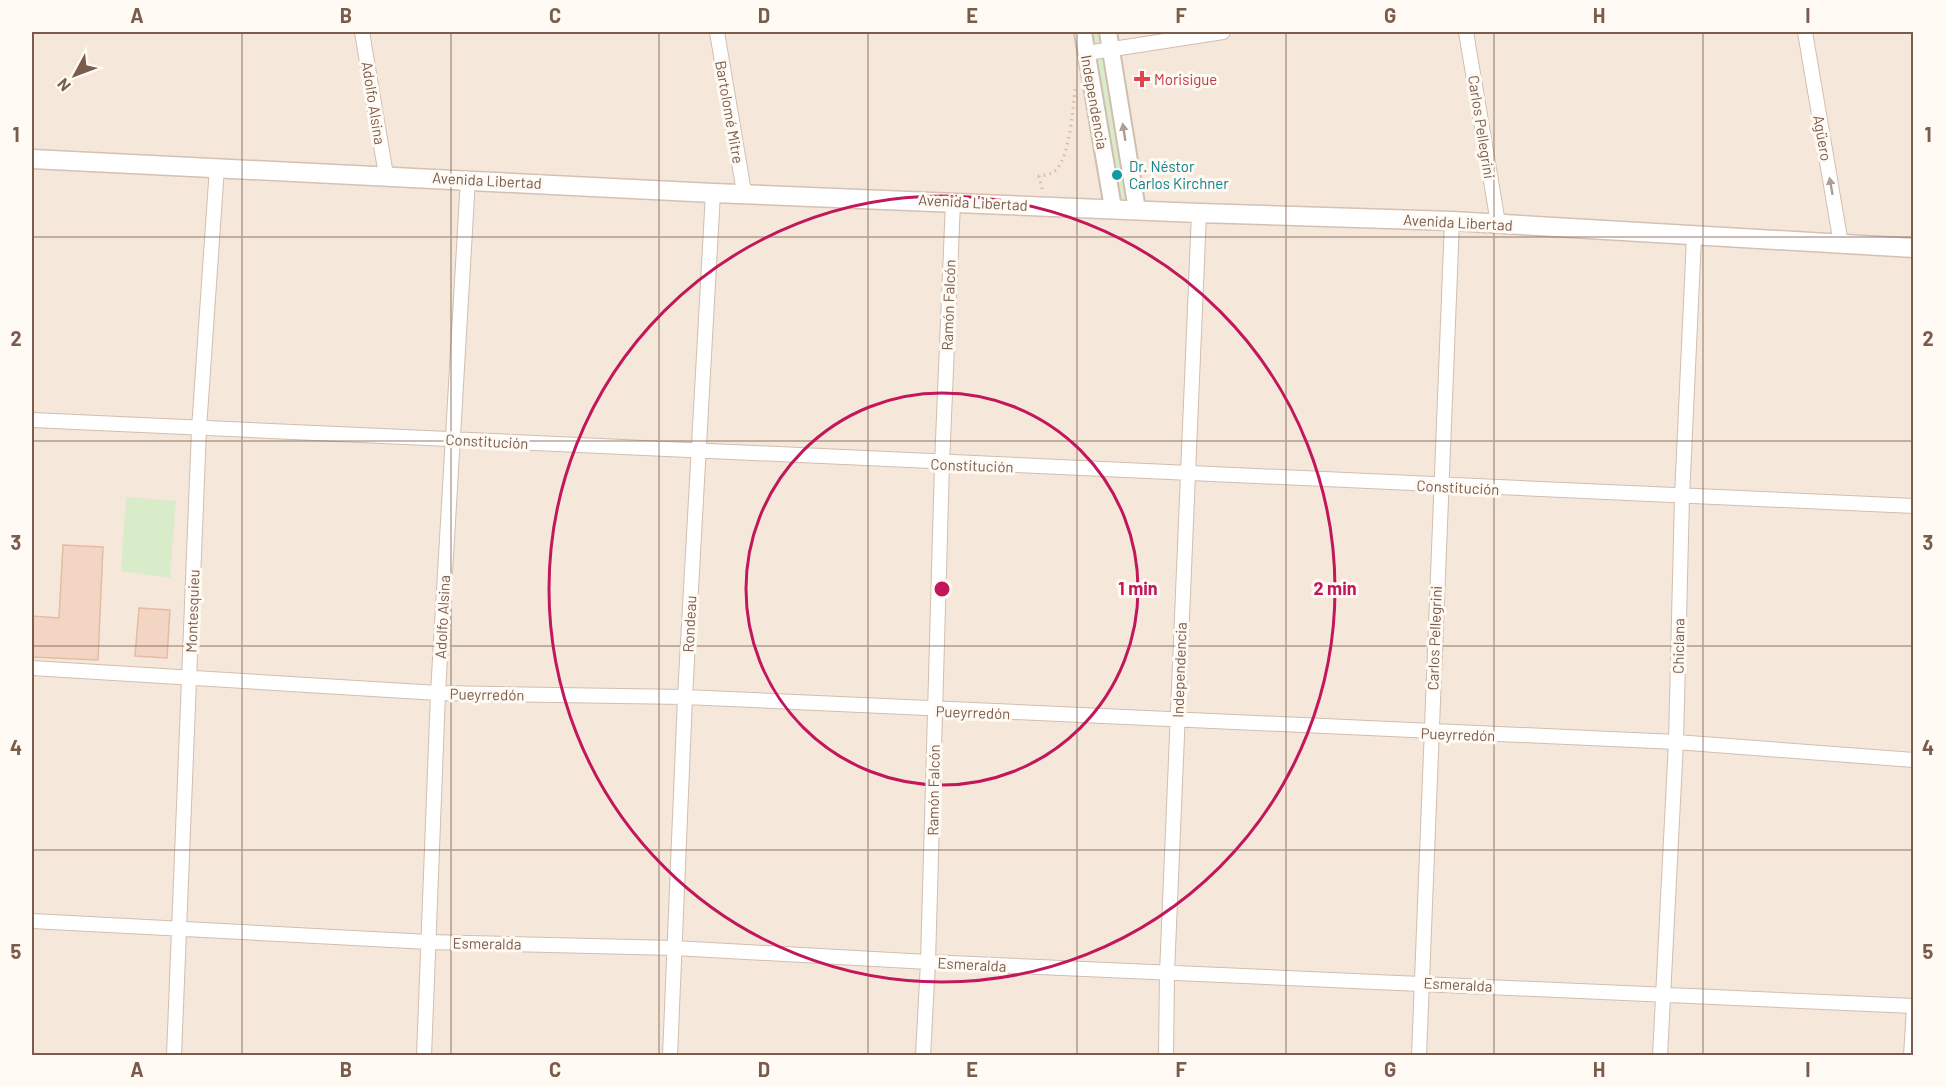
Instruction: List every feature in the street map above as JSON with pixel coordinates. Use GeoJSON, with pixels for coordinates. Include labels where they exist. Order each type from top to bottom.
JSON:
{"type":"FeatureCollection","features":[{"type":"Feature","properties":{"kind":"main road","name":"Avenida Libertad"},"geometry":{"type":"LineString","coordinates":[[32,159],[713,193],[744,192],[1199,213],[1452,220],[1694,237],[1914,248]]}},
{"type":"Feature","properties":{"kind":"street","name":"Adolfo Alsina"},"geometry":{"type":"LineString","coordinates":[[362,32],[386,175]]}},
{"type":"Feature","properties":{"kind":"street","name":"Bartolomé Mitre"},"geometry":{"type":"LineString","coordinates":[[717,32],[744,192]]}},
{"type":"Feature","properties":{"kind":"street","name":"Independencia"},"geometry":{"type":"LineString","coordinates":[[1083,32],[1113,208]]}},
{"type":"Feature","properties":{"kind":"street","name":"Independencia"},"geometry":{"type":"LineString","coordinates":[[1108,32],[1137,210]]}},
{"type":"Feature","properties":{"kind":"street"},"geometry":{"type":"LineString","coordinates":[[1087,53],[1223,32]]}},
{"type":"Feature","properties":{"kind":"street","name":"Carlos Pellegrini"},"geometry":{"type":"LineString","coordinates":[[1466,32],[1498,223]]}},
{"type":"Feature","properties":{"kind":"street","name":"Agüero"},"geometry":{"type":"LineString","coordinates":[[1805,32],[1841,244]]}},
{"type":"Feature","properties":{"kind":"street","name":"Montesquieu"},"geometry":{"type":"LineString","coordinates":[[174,1056],[199,429],[217,167]]}},
{"type":"Feature","properties":{"kind":"street","name":"Adolfo Alsina"},"geometry":{"type":"LineString","coordinates":[[424,1056],[438,693],[451,439],[468,179]]}},
{"type":"Feature","properties":{"kind":"street","name":"Rondeau"},"geometry":{"type":"LineString","coordinates":[[670,1056],[685,697],[713,193]]}},
{"type":"Feature","properties":{"kind":"street","name":"Ramón Falcón"},"geometry":{"type":"LineString","coordinates":[[923,1056],[953,202]]}},
{"type":"Feature","properties":{"kind":"street","name":"Independencia"},"geometry":{"type":"LineString","coordinates":[[1166,1056],[1167,973],[1199,213]]}},
{"type":"Feature","properties":{"kind":"street","name":"Carlos Pellegrini"},"geometry":{"type":"LineString","coordinates":[[1419,1056],[1452,220]]}},
{"type":"Feature","properties":{"kind":"street","name":"Chiclana"},"geometry":{"type":"LineString","coordinates":[[1660,1056],[1676,742],[1682,497],[1694,237]]}},
{"type":"Feature","properties":{"kind":"street","name":"Constitución"},"geometry":{"type":"LineString","coordinates":[[32,420],[942,464],[1914,506]]}},
{"type":"Feature","properties":{"kind":"street","name":"Pueyrredón"},"geometry":{"type":"LineString","coordinates":[[32,668],[438,693],[685,697],[935,711],[1676,742],[1914,760]]}},
{"type":"Feature","properties":{"kind":"street","name":"Esmeralda"},"geometry":{"type":"LineString","coordinates":[[32,921],[429,942],[674,948],[1167,973],[1422,982],[1662,997],[1914,1007]]}},
{"type":"Feature","properties":{"kind":"street"},"geometry":{"type":"LineString","coordinates":[[1911,1056],[1914,1007]]}},
{"type":"Feature","properties":{"kind":"path"},"geometry":{"type":"LineString","coordinates":[[1045,206],[1040,176],[1057,170],[1068,139],[1075,85],[1091,81]]}},
{"type":"Feature","properties":{"kind":"shaded area"},"geometry":{"type":"Polygon","coordinates":[[[32,32],[1913,32],[1913,1055],[32,1055],[32,32]]]}},
{"type":"Feature","properties":{"kind":"green space"},"geometry":{"type":"Polygon","coordinates":[[[1083,32],[1108,32],[1137,210],[1113,208],[1083,32]]]}},
{"type":"Feature","properties":{"kind":"green space"},"geometry":{"type":"Polygon","coordinates":[[[126,497],[176,501],[170,578],[121,571],[126,497]]]}},
{"type":"Feature","properties":{"kind":"building"},"geometry":{"type":"Polygon","coordinates":[[[63,545],[103,547],[98,660],[32,657],[32,616],[59,618],[63,545]]]}},
{"type":"Feature","properties":{"kind":"building"},"geometry":{"type":"Polygon","coordinates":[[[139,608],[170,610],[167,658],[135,656],[139,608]]]}},
{"type":"Feature","properties":{"kind":"place","name":"Morisigue"},"geometry":{"type":"Point","coordinates":[1142,79]}},
{"type":"Feature","properties":{"kind":"place","name":"Dr. Néstor Carlos Kirchner"},"geometry":{"type":"Point","coordinates":[1117,175]}}]}
